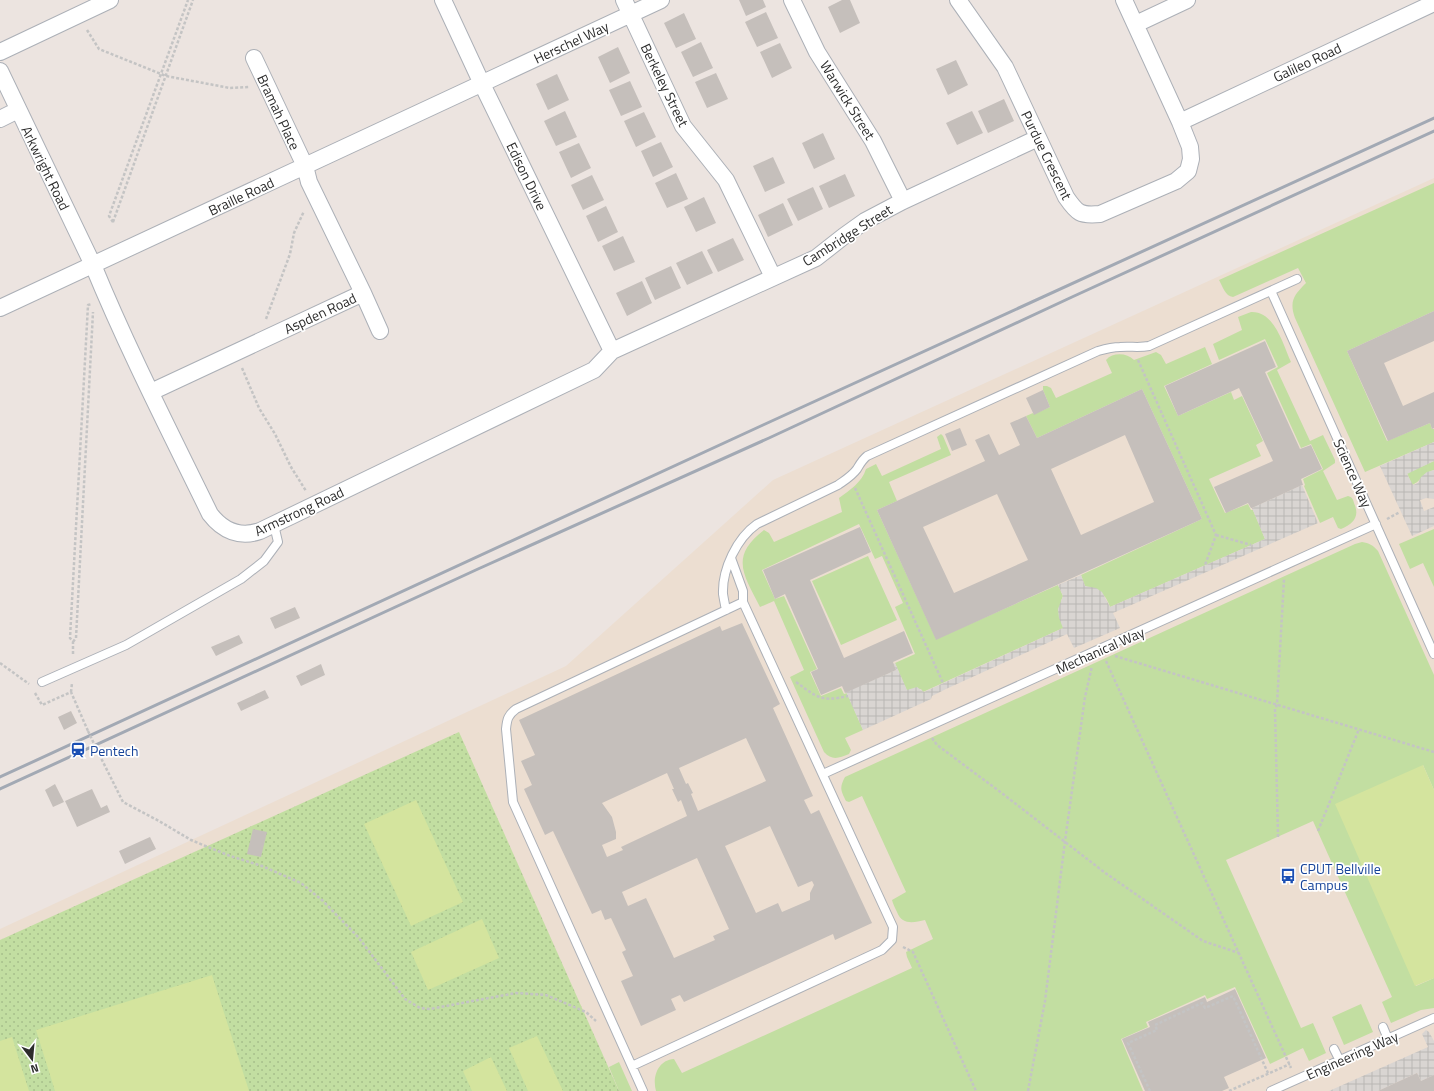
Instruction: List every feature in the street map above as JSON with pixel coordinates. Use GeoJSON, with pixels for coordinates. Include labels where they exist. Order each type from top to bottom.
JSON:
{"type":"FeatureCollection","features":[{"type":"Feature","properties":{"kind":"street"},"geometry":{"type":"LineString","coordinates":[[0,52],[110,0]]}},
{"type":"Feature","properties":{"kind":"street","name":"Edison Drive"},"geometry":{"type":"LineString","coordinates":[[442,0],[612,351]]}},
{"type":"Feature","properties":{"kind":"street","name":"Herschel Way"},"geometry":{"type":"LineString","coordinates":[[482,84],[627,7],[661,0]]}},
{"type":"Feature","properties":{"kind":"street","name":"Warwick Street"},"geometry":{"type":"LineString","coordinates":[[792,0],[818,52],[873,141],[903,201]]}},
{"type":"Feature","properties":{"kind":"street","name":"Purdue Crescent"},"geometry":{"type":"LineString","coordinates":[[958,0],[1005,67],[1066,197],[1074,210],[1086,215],[1100,214],[1176,181],[1188,171],[1191,159],[1190,147],[1180,122],[1124,0]]}},
{"type":"Feature","properties":{"kind":"street"},"geometry":{"type":"LineString","coordinates":[[1136,24],[1187,0]]}},
{"type":"Feature","properties":{"kind":"street","name":"Galileo Road"},"geometry":{"type":"LineString","coordinates":[[1180,122],[1409,6],[1434,3]]}},
{"type":"Feature","properties":{"kind":"street","name":"Berkeley Street"},"geometry":{"type":"LineString","coordinates":[[627,7],[683,126],[726,180],[773,277]]}},
{"type":"Feature","properties":{"kind":"street","name":"Bramah Place"},"geometry":{"type":"LineString","coordinates":[[254,58],[305,166]]}},
{"type":"Feature","properties":{"kind":"street","name":"Arkwright Road"},"geometry":{"type":"LineString","coordinates":[[0,71],[93,265]]}},
{"type":"Feature","properties":{"kind":"street","name":"Braille Road"},"geometry":{"type":"LineString","coordinates":[[0,308],[482,84]]}},
{"type":"Feature","properties":{"kind":"street"},"geometry":{"type":"LineString","coordinates":[[0,119],[18,110]]}},
{"type":"Feature","properties":{"kind":"street","name":"Cambridge Street"},"geometry":{"type":"LineString","coordinates":[[612,351],[816,258],[865,221],[903,201],[1038,138]]}},
{"type":"Feature","properties":{"kind":"street","name":"Aspden Road"},"geometry":{"type":"LineString","coordinates":[[151,392],[363,293],[309,182],[305,166]]}},
{"type":"Feature","properties":{"kind":"street","name":"Armstrong Road"},"geometry":{"type":"LineString","coordinates":[[93,265],[106,298],[210,514],[222,527],[229,531],[244,534],[260,531],[274,525],[594,370],[612,351]]}},
{"type":"Feature","properties":{"kind":"street"},"geometry":{"type":"LineString","coordinates":[[363,293],[380,331]]}},
{"type":"Feature","properties":{"kind":"lane"},"geometry":{"type":"LineString","coordinates":[[726,610],[723,594],[731,558],[741,538],[748,530],[757,524],[838,485],[850,477],[857,469],[861,461],[867,456],[1098,351],[1120,346],[1141,348],[1148,346],[1297,279]]}},
{"type":"Feature","properties":{"kind":"lane","name":"Science Way"},"geometry":{"type":"LineString","coordinates":[[1271,292],[1434,654]]}},
{"type":"Feature","properties":{"kind":"lane","name":"Mechanical Way"},"geometry":{"type":"LineString","coordinates":[[823,774],[926,729],[1376,524]]}},
{"type":"Feature","properties":{"kind":"lane"},"geometry":{"type":"LineString","coordinates":[[42,682],[126,645],[241,579],[264,561],[278,542],[274,525]]}},
{"type":"Feature","properties":{"kind":"lane"},"geometry":{"type":"LineString","coordinates":[[632,1066],[882,950],[892,940],[893,927],[743,602],[742,591],[731,558]]}},
{"type":"Feature","properties":{"kind":"lane"},"geometry":{"type":"LineString","coordinates":[[643,1091],[512,802],[506,729],[507,720],[509,714],[516,709],[743,602]]}},
{"type":"Feature","properties":{"kind":"lane","name":"Engineering Way"},"geometry":{"type":"LineString","coordinates":[[1271,1091],[1434,1018]]}},
{"type":"Feature","properties":{"kind":"lane"},"geometry":{"type":"LineString","coordinates":[[1383,1027],[1388,1039]]}},
{"type":"Feature","properties":{"kind":"lane"},"geometry":{"type":"LineString","coordinates":[[1334,1049],[1340,1061]]}},
{"type":"Feature","properties":{"kind":"path"},"geometry":{"type":"LineString","coordinates":[[188,0],[110,216],[113,222],[193,0]]}},
{"type":"Feature","properties":{"kind":"path"},"geometry":{"type":"LineString","coordinates":[[77,15],[100,49],[166,76],[230,88],[267,87]]}},
{"type":"Feature","properties":{"kind":"path"},"geometry":{"type":"LineString","coordinates":[[265,340],[265,322],[290,254],[294,233],[301,214],[316,195]]}},
{"type":"Feature","properties":{"kind":"path"},"geometry":{"type":"LineString","coordinates":[[94,303],[76,638],[73,642],[70,638],[88,305],[94,303]]}},
{"type":"Feature","properties":{"kind":"path"},"geometry":{"type":"LineString","coordinates":[[1132,347],[1216,535],[1205,565]]}},
{"type":"Feature","properties":{"kind":"path"},"geometry":{"type":"LineString","coordinates":[[236,353],[259,408],[302,484],[312,506]]}},
{"type":"Feature","properties":{"kind":"path"},"geometry":{"type":"LineString","coordinates":[[850,477],[944,683]]}},
{"type":"Feature","properties":{"kind":"path"},"geometry":{"type":"LineString","coordinates":[[1216,535],[1251,545]]}},
{"type":"Feature","properties":{"kind":"path"},"geometry":{"type":"LineString","coordinates":[[1278,837],[1275,709],[1277,704],[1283,584],[1286,565]]}},
{"type":"Feature","properties":{"kind":"path"},"geometry":{"type":"LineString","coordinates":[[1112,655],[1434,752]]}},
{"type":"Feature","properties":{"kind":"path"},"geometry":{"type":"LineString","coordinates":[[1105,658],[1296,1079]]}},
{"type":"Feature","properties":{"kind":"path"},"geometry":{"type":"LineString","coordinates":[[1028,1091],[1045,1001],[1085,697],[1092,666],[1098,662]]}},
{"type":"Feature","properties":{"kind":"path"},"geometry":{"type":"LineString","coordinates":[[0,664],[29,685]]}},
{"type":"Feature","properties":{"kind":"path"},"geometry":{"type":"LineString","coordinates":[[773,665],[822,699],[848,696]]}},
{"type":"Feature","properties":{"kind":"path"},"geometry":{"type":"LineString","coordinates":[[34,691],[42,705],[71,692],[96,750],[123,802],[159,820],[191,840],[230,856],[262,866],[301,883],[323,901],[359,938],[405,999],[420,1008],[446,1006],[516,993],[546,996],[586,1012],[597,1021]]}},
{"type":"Feature","properties":{"kind":"path"},"geometry":{"type":"LineString","coordinates":[[926,729],[937,745],[1104,872],[1203,941],[1240,953]]}},
{"type":"Feature","properties":{"kind":"path"},"geometry":{"type":"LineString","coordinates":[[1318,831],[1359,729]]}},
{"type":"Feature","properties":{"kind":"path"},"geometry":{"type":"LineString","coordinates":[[892,940],[913,952],[976,1091]]}},
{"type":"Feature","properties":{"kind":"path"},"geometry":{"type":"LineString","coordinates":[[1150,1091],[1128,1043],[1157,1030],[1155,1025],[1202,1003],[1205,1008],[1233,996],[1268,1073]]}},
{"type":"Feature","properties":{"kind":"path"},"geometry":{"type":"LineString","coordinates":[[1229,1091],[1290,1064]]}},
{"type":"Feature","properties":{"kind":"shaded area"},"geometry":{"type":"Polygon","coordinates":[[[1434,178],[1434,1091],[0,1091],[0,929],[566,666],[773,480],[1434,178]]]}},
{"type":"Feature","properties":{"kind":"shaded area"},"geometry":{"type":"Polygon","coordinates":[[[1434,442],[1434,461],[1407,474],[1413,485],[1418,483],[1421,477],[1427,472],[1434,470],[1434,499],[1426,498],[1420,500],[1424,511],[1434,507],[1434,526],[1412,536],[1380,466],[1434,442]]]}},
{"type":"Feature","properties":{"kind":"shaded area"},"geometry":{"type":"Polygon","coordinates":[[[1302,485],[1318,523],[1113,613],[1120,628],[1074,648],[1067,634],[946,689],[932,696],[931,699],[863,730],[846,692],[896,670],[895,663],[907,690],[917,687],[924,692],[1063,628],[1059,618],[1058,609],[1063,596],[1058,585],[1081,575],[1085,586],[1096,588],[1102,592],[1110,607],[1265,539],[1252,508],[1302,485]]]}},
{"type":"Feature","properties":{"kind":"shaded area"},"geometry":{"type":"Polygon","coordinates":[[[1426,1030],[1429,1032],[1434,1041],[1434,1075],[1421,1081],[1417,1073],[1378,1091],[1329,1091],[1428,1047],[1422,1034],[1426,1030]]]}},
{"type":"Feature","properties":{"kind":"green space"},"geometry":{"type":"Polygon","coordinates":[[[1434,183],[1434,311],[1347,351],[1387,441],[1430,423],[1432,429],[1434,429],[1434,442],[1365,472],[1293,312],[1292,307],[1294,299],[1298,291],[1306,283],[1298,268],[1233,297],[1226,293],[1219,280],[1434,183]]]}},
{"type":"Feature","properties":{"kind":"green space"},"geometry":{"type":"Polygon","coordinates":[[[1251,312],[1259,313],[1266,317],[1277,330],[1291,362],[1277,370],[1310,441],[1323,435],[1335,460],[1335,463],[1323,471],[1337,500],[1348,496],[1353,500],[1356,508],[1355,519],[1349,525],[1341,529],[1338,528],[1333,517],[1320,523],[1304,486],[1303,479],[1323,469],[1311,444],[1301,448],[1267,373],[1278,367],[1265,339],[1219,360],[1213,344],[1242,330],[1238,317],[1251,312]]]}},
{"type":"Feature","properties":{"kind":"green space"},"geometry":{"type":"Polygon","coordinates":[[[1205,347],[1212,364],[1164,386],[1178,416],[1231,392],[1234,400],[1242,396],[1263,441],[1256,445],[1261,456],[1209,479],[1225,513],[1248,504],[1251,510],[1253,510],[1265,539],[1110,607],[1104,595],[1085,586],[1081,575],[1202,519],[1142,389],[1037,438],[1026,416],[1050,407],[1043,390],[1043,386],[1051,388],[1056,398],[1112,373],[1106,360],[1109,357],[1120,354],[1128,356],[1134,360],[1156,352],[1161,355],[1166,364],[1205,347]]]}},
{"type":"Feature","properties":{"kind":"green space"},"geometry":{"type":"Polygon","coordinates":[[[941,434],[951,455],[889,482],[897,501],[877,510],[936,639],[1058,585],[1063,596],[1061,601],[1063,628],[923,692],[921,689],[907,691],[895,663],[915,654],[895,607],[903,603],[882,556],[875,559],[859,524],[762,570],[775,599],[784,596],[817,669],[810,672],[821,696],[841,688],[844,694],[847,693],[863,730],[845,738],[851,750],[849,754],[836,758],[830,757],[824,752],[790,677],[804,670],[774,601],[760,607],[745,576],[743,558],[746,549],[764,530],[769,533],[774,542],[842,512],[839,498],[859,482],[866,469],[876,464],[882,476],[941,449],[937,437],[941,434]]]}},
{"type":"Feature","properties":{"kind":"green space"},"geometry":{"type":"Polygon","coordinates":[[[1434,461],[1434,470],[1426,473],[1418,482],[1412,485],[1407,473],[1434,461]]]}},
{"type":"Feature","properties":{"kind":"green space"},"geometry":{"type":"Polygon","coordinates":[[[1434,529],[1434,587],[1423,563],[1410,569],[1399,544],[1434,529]]]}},
{"type":"Feature","properties":{"kind":"green space"},"geometry":{"type":"Polygon","coordinates":[[[1362,542],[1371,545],[1378,551],[1434,675],[1434,790],[1423,765],[1416,986],[1434,978],[1434,1008],[1421,1010],[1391,1023],[1382,1002],[1392,997],[1313,821],[1226,860],[1301,1028],[1313,1023],[1326,1053],[1309,1061],[1303,1048],[1270,1064],[1235,987],[1207,999],[1205,995],[1146,1022],[1148,1027],[1121,1039],[1143,1091],[656,1091],[656,1075],[660,1066],[664,1062],[674,1059],[682,1073],[912,968],[906,952],[933,939],[925,920],[908,922],[899,916],[892,900],[906,892],[862,796],[849,802],[846,801],[841,789],[845,777],[1362,542]]]}},
{"type":"Feature","properties":{"kind":"green space"},"geometry":{"type":"Polygon","coordinates":[[[868,556],[897,620],[841,645],[812,581],[868,556]]]}},
{"type":"Feature","properties":{"kind":"green space"},"geometry":{"type":"Polygon","coordinates":[[[459,732],[619,1091],[0,1091],[0,940],[459,732]]]}},
{"type":"Feature","properties":{"kind":"green space"},"geometry":{"type":"Polygon","coordinates":[[[1423,765],[1434,790],[1434,978],[1415,986],[1335,804],[1423,765]]]}},
{"type":"Feature","properties":{"kind":"green space"},"geometry":{"type":"Polygon","coordinates":[[[416,800],[463,902],[411,926],[364,824],[416,800]]]}},
{"type":"Feature","properties":{"kind":"green space"},"geometry":{"type":"Polygon","coordinates":[[[482,919],[499,958],[428,990],[411,952],[482,919]]]}},
{"type":"Feature","properties":{"kind":"green space"},"geometry":{"type":"Polygon","coordinates":[[[212,975],[249,1091],[55,1091],[36,1030],[212,975]]]}},
{"type":"Feature","properties":{"kind":"green space"},"geometry":{"type":"Polygon","coordinates":[[[1361,1004],[1373,1032],[1344,1045],[1332,1017],[1361,1004]]]}},
{"type":"Feature","properties":{"kind":"green space"},"geometry":{"type":"Polygon","coordinates":[[[537,1036],[563,1091],[528,1091],[509,1048],[537,1036]]]}},
{"type":"Feature","properties":{"kind":"green space"},"geometry":{"type":"Polygon","coordinates":[[[12,1037],[29,1091],[0,1091],[0,1041],[12,1037]]]}},
{"type":"Feature","properties":{"kind":"green space"},"geometry":{"type":"Polygon","coordinates":[[[491,1057],[507,1091],[472,1091],[463,1071],[491,1057]]]}},
{"type":"Feature","properties":{"kind":"green space"},"geometry":{"type":"Polygon","coordinates":[[[619,1062],[632,1091],[619,1091],[609,1067],[619,1062]]]}},
{"type":"Feature","properties":{"kind":"building"},"geometry":{"type":"Polygon","coordinates":[[[739,0],[763,0],[766,7],[746,16],[739,0]]]}},
{"type":"Feature","properties":{"kind":"building"},"geometry":{"type":"Polygon","coordinates":[[[842,0],[850,0],[860,23],[840,33],[828,7],[842,0]]]}},
{"type":"Feature","properties":{"kind":"building"},"geometry":{"type":"Polygon","coordinates":[[[766,12],[778,38],[757,47],[745,22],[766,12]]]}},
{"type":"Feature","properties":{"kind":"building"},"geometry":{"type":"Polygon","coordinates":[[[684,13],[696,39],[676,48],[664,23],[684,13]]]}},
{"type":"Feature","properties":{"kind":"building"},"geometry":{"type":"Polygon","coordinates":[[[701,42],[713,68],[693,77],[681,52],[701,42]]]}},
{"type":"Feature","properties":{"kind":"building"},"geometry":{"type":"Polygon","coordinates":[[[780,43],[792,68],[772,78],[760,52],[780,43]]]}},
{"type":"Feature","properties":{"kind":"building"},"geometry":{"type":"Polygon","coordinates":[[[618,47],[630,73],[610,83],[598,57],[618,47]]]}},
{"type":"Feature","properties":{"kind":"building"},"geometry":{"type":"Polygon","coordinates":[[[956,60],[968,85],[948,95],[936,69],[956,60]]]}},
{"type":"Feature","properties":{"kind":"building"},"geometry":{"type":"Polygon","coordinates":[[[716,73],[728,99],[707,108],[695,82],[716,73]]]}},
{"type":"Feature","properties":{"kind":"building"},"geometry":{"type":"Polygon","coordinates":[[[557,74],[569,100],[548,110],[536,84],[557,74]]]}},
{"type":"Feature","properties":{"kind":"building"},"geometry":{"type":"Polygon","coordinates":[[[630,81],[642,107],[621,116],[609,90],[630,81]]]}},
{"type":"Feature","properties":{"kind":"building"},"geometry":{"type":"Polygon","coordinates":[[[1004,99],[1014,121],[988,133],[978,111],[1004,99]]]}},
{"type":"Feature","properties":{"kind":"building"},"geometry":{"type":"Polygon","coordinates":[[[565,111],[577,137],[556,146],[544,121],[565,111]]]}},
{"type":"Feature","properties":{"kind":"building"},"geometry":{"type":"Polygon","coordinates":[[[972,111],[983,133],[957,145],[946,123],[972,111]]]}},
{"type":"Feature","properties":{"kind":"building"},"geometry":{"type":"Polygon","coordinates":[[[644,112],[656,137],[636,147],[624,121],[644,112]]]}},
{"type":"Feature","properties":{"kind":"building"},"geometry":{"type":"Polygon","coordinates":[[[823,133],[835,159],[814,169],[802,143],[823,133]]]}},
{"type":"Feature","properties":{"kind":"building"},"geometry":{"type":"Polygon","coordinates":[[[661,142],[673,167],[653,177],[641,151],[661,142]]]}},
{"type":"Feature","properties":{"kind":"building"},"geometry":{"type":"Polygon","coordinates":[[[579,143],[591,168],[571,178],[559,152],[579,143]]]}},
{"type":"Feature","properties":{"kind":"building"},"geometry":{"type":"Polygon","coordinates":[[[773,157],[785,183],[765,192],[753,166],[773,157]]]}},
{"type":"Feature","properties":{"kind":"building"},"geometry":{"type":"Polygon","coordinates":[[[676,173],[688,199],[667,208],[655,183],[676,173]]]}},
{"type":"Feature","properties":{"kind":"building"},"geometry":{"type":"Polygon","coordinates":[[[845,174],[855,196],[829,208],[819,186],[845,174]]]}},
{"type":"Feature","properties":{"kind":"building"},"geometry":{"type":"Polygon","coordinates":[[[592,175],[604,200],[583,210],[571,185],[592,175]]]}},
{"type":"Feature","properties":{"kind":"building"},"geometry":{"type":"Polygon","coordinates":[[[813,187],[823,209],[798,221],[787,199],[813,187]]]}},
{"type":"Feature","properties":{"kind":"building"},"geometry":{"type":"Polygon","coordinates":[[[704,197],[716,223],[696,232],[684,207],[704,197]]]}},
{"type":"Feature","properties":{"kind":"building"},"geometry":{"type":"Polygon","coordinates":[[[783,203],[793,225],[768,237],[758,215],[783,203]]]}},
{"type":"Feature","properties":{"kind":"building"},"geometry":{"type":"Polygon","coordinates":[[[606,206],[618,232],[598,242],[586,216],[606,206]]]}},
{"type":"Feature","properties":{"kind":"building"},"geometry":{"type":"Polygon","coordinates":[[[623,236],[635,262],[614,271],[602,246],[623,236]]]}},
{"type":"Feature","properties":{"kind":"building"},"geometry":{"type":"Polygon","coordinates":[[[733,238],[744,260],[718,272],[707,250],[733,238]]]}},
{"type":"Feature","properties":{"kind":"building"},"geometry":{"type":"Polygon","coordinates":[[[702,251],[713,273],[687,285],[676,263],[702,251]]]}},
{"type":"Feature","properties":{"kind":"building"},"geometry":{"type":"Polygon","coordinates":[[[671,266],[681,288],[655,300],[645,278],[671,266]]]}},
{"type":"Feature","properties":{"kind":"building"},"geometry":{"type":"Polygon","coordinates":[[[642,281],[652,303],[627,316],[616,293],[642,281]]]}},
{"type":"Feature","properties":{"kind":"building"},"geometry":{"type":"Polygon","coordinates":[[[1434,311],[1434,341],[1384,363],[1403,406],[1434,392],[1434,428],[1432,429],[1430,423],[1388,441],[1347,351],[1434,311]]]}},
{"type":"Feature","properties":{"kind":"building"},"geometry":{"type":"Polygon","coordinates":[[[1265,341],[1276,367],[1265,372],[1300,449],[1311,445],[1322,469],[1301,479],[1303,485],[1252,508],[1248,503],[1226,513],[1214,487],[1273,461],[1239,388],[1178,416],[1165,386],[1265,341]]]}},
{"type":"Feature","properties":{"kind":"building"},"geometry":{"type":"Polygon","coordinates":[[[1142,389],[1202,519],[936,640],[877,510],[985,461],[975,440],[989,434],[999,455],[1020,445],[1010,423],[1026,416],[1037,438],[1142,389]],[[1125,435],[1051,469],[1081,535],[1154,502],[1125,435]],[[997,494],[923,527],[954,593],[1028,560],[997,494]]]}},
{"type":"Feature","properties":{"kind":"building"},"geometry":{"type":"Polygon","coordinates":[[[1043,390],[1050,407],[1034,415],[1026,398],[1043,390]]]}},
{"type":"Feature","properties":{"kind":"building"},"geometry":{"type":"Polygon","coordinates":[[[960,428],[967,445],[952,451],[945,434],[960,428]]]}},
{"type":"Feature","properties":{"kind":"building"},"geometry":{"type":"Polygon","coordinates":[[[860,527],[871,552],[810,580],[844,658],[904,631],[913,653],[893,662],[896,670],[845,693],[842,686],[821,695],[811,672],[818,669],[785,594],[775,599],[763,570],[860,527]]]}},
{"type":"Feature","properties":{"kind":"building"},"geometry":{"type":"Polygon","coordinates":[[[295,607],[300,618],[275,629],[270,618],[295,607]]]}},
{"type":"Feature","properties":{"kind":"building"},"geometry":{"type":"Polygon","coordinates":[[[742,623],[780,704],[773,708],[813,796],[804,800],[811,814],[819,810],[872,923],[835,940],[833,934],[684,1002],[680,995],[671,999],[676,1010],[641,1026],[621,981],[633,976],[622,952],[626,950],[611,918],[605,920],[601,910],[592,914],[553,831],[545,835],[524,789],[532,785],[521,761],[535,755],[519,720],[720,626],[722,631],[742,623]],[[746,738],[679,768],[686,784],[688,783],[693,793],[691,794],[698,811],[766,781],[746,738]],[[667,773],[602,803],[612,817],[616,832],[616,839],[602,845],[607,857],[623,850],[621,847],[687,816],[681,800],[678,802],[667,773]],[[770,826],[725,846],[756,913],[778,903],[782,912],[810,900],[810,893],[814,885],[812,881],[798,887],[770,826]],[[697,858],[622,892],[628,906],[646,898],[674,958],[715,940],[713,936],[729,929],[697,858]]]}},
{"type":"Feature","properties":{"kind":"building"},"geometry":{"type":"Polygon","coordinates":[[[239,635],[243,643],[216,656],[211,647],[239,635]]]}},
{"type":"Feature","properties":{"kind":"building"},"geometry":{"type":"Polygon","coordinates":[[[321,664],[325,675],[301,686],[296,676],[321,664]]]}},
{"type":"Feature","properties":{"kind":"building"},"geometry":{"type":"Polygon","coordinates":[[[265,690],[269,698],[241,711],[237,703],[265,690]]]}},
{"type":"Feature","properties":{"kind":"building"},"geometry":{"type":"Polygon","coordinates":[[[71,711],[77,723],[64,730],[58,717],[71,711]]]}},
{"type":"Feature","properties":{"kind":"building"},"geometry":{"type":"Polygon","coordinates":[[[55,784],[64,802],[53,807],[45,790],[55,784]]]}},
{"type":"Feature","properties":{"kind":"building"},"geometry":{"type":"Polygon","coordinates":[[[92,789],[101,808],[107,805],[110,812],[77,827],[65,801],[92,789]]]}},
{"type":"Feature","properties":{"kind":"building"},"geometry":{"type":"Polygon","coordinates":[[[253,829],[267,832],[261,857],[247,854],[253,829]]]}},
{"type":"Feature","properties":{"kind":"building"},"geometry":{"type":"Polygon","coordinates":[[[150,837],[156,849],[125,864],[119,851],[150,837]]]}},
{"type":"Feature","properties":{"kind":"building"},"geometry":{"type":"Polygon","coordinates":[[[1235,989],[1266,1058],[1224,1077],[1229,1088],[1222,1091],[1145,1091],[1122,1039],[1150,1027],[1148,1022],[1205,997],[1207,1002],[1235,989]]]}},
{"type":"Feature","properties":{"kind":"building"},"geometry":{"type":"Polygon","coordinates":[[[1417,1073],[1421,1081],[1434,1075],[1434,1091],[1378,1091],[1417,1073]]]}},
{"type":"Feature","properties":{"kind":"railway"},"geometry":{"type":"LineString","coordinates":[[0,777],[763,425],[1434,118]]}},
{"type":"Feature","properties":{"kind":"railway"},"geometry":{"type":"LineString","coordinates":[[0,789],[478,569],[769,438],[1434,131]]}},
{"type":"Feature","properties":{"kind":"place","name":"Pentech"},"geometry":{"type":"Point","coordinates":[78,750]}},
{"type":"Feature","properties":{"kind":"place","name":"CPUT Bellville Campus"},"geometry":{"type":"Point","coordinates":[1288,876]}}]}
